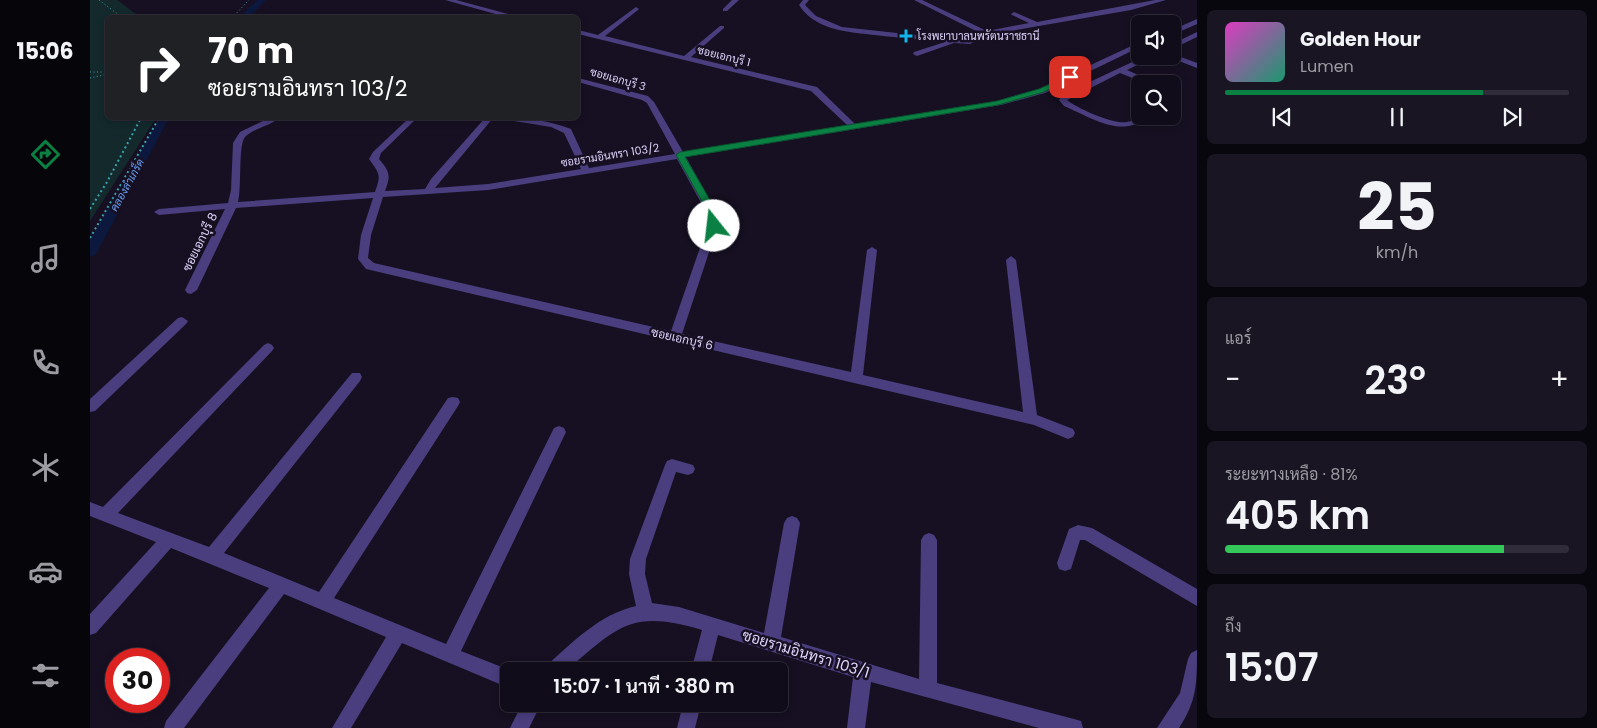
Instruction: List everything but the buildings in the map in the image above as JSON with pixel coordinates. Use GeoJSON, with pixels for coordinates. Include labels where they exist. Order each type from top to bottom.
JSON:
{"type":"FeatureCollection","features":[{"type":"Feature","properties":{"kind":"street"},"geometry":{"type":"LineString","coordinates":[[448,0],[508,15]]}},
{"type":"Feature","properties":{"kind":"street"},"geometry":{"type":"LineString","coordinates":[[725,10],[736,0]]}},
{"type":"Feature","properties":{"kind":"street"},"geometry":{"type":"LineString","coordinates":[[806,0],[802,5],[806,12],[833,27],[955,42],[967,42],[986,33],[1131,8],[1162,0]]}},
{"type":"Feature","properties":{"kind":"street"},"geometry":{"type":"LineString","coordinates":[[917,0],[986,33]]}},
{"type":"Feature","properties":{"kind":"street"},"geometry":{"type":"LineString","coordinates":[[600,37],[636,9]]}},
{"type":"Feature","properties":{"kind":"street"},"geometry":{"type":"LineString","coordinates":[[1014,14],[1036,24]]}},
{"type":"Feature","properties":{"kind":"street"},"geometry":{"type":"LineString","coordinates":[[1181,21],[1197,14]]}},
{"type":"Feature","properties":{"kind":"street"},"geometry":{"type":"LineString","coordinates":[[1181,29],[1197,21]]}},
{"type":"Feature","properties":{"kind":"street"},"geometry":{"type":"LineString","coordinates":[[686,58],[722,27]]}},
{"type":"Feature","properties":{"kind":"street","name":"ซอยเอกบุรี 1"},"geometry":{"type":"LineString","coordinates":[[580,32],[814,90],[852,126]]}},
{"type":"Feature","properties":{"kind":"street"},"geometry":{"type":"LineString","coordinates":[[1181,42],[1196,35]]}},
{"type":"Feature","properties":{"kind":"street"},"geometry":{"type":"LineString","coordinates":[[918,54],[955,42]]}},
{"type":"Feature","properties":{"kind":"street","name":"ซอยรามอินทรา 103/2"},"geometry":{"type":"LineString","coordinates":[[159,212],[488,187],[1017,99],[1042,91],[1131,48]]}},
{"type":"Feature","properties":{"kind":"street"},"geometry":{"type":"LineString","coordinates":[[1181,60],[1197,66]]}},
{"type":"Feature","properties":{"kind":"street"},"geometry":{"type":"LineString","coordinates":[[1131,65],[1064,100],[1067,104],[1114,123],[1125,125],[1131,123]]}},
{"type":"Feature","properties":{"kind":"street"},"geometry":{"type":"LineString","coordinates":[[1120,70],[1132,75]]}},
{"type":"Feature","properties":{"kind":"street","name":"ซอยเอกบุรี 3"},"geometry":{"type":"LineString","coordinates":[[580,81],[648,100],[715,219],[674,337]]}},
{"type":"Feature","properties":{"kind":"street","name":"ซอยเอกบุรี 8"},"geometry":{"type":"LineString","coordinates":[[191,290],[232,205],[236,190],[237,143],[239,138],[243,134],[271,120]]}},
{"type":"Feature","properties":{"kind":"street"},"geometry":{"type":"LineString","coordinates":[[379,195],[385,173],[376,163],[375,155],[411,120]]}},
{"type":"Feature","properties":{"kind":"street"},"geometry":{"type":"LineString","coordinates":[[428,192],[434,180],[488,120]]}},
{"type":"Feature","properties":{"kind":"street"},"geometry":{"type":"LineString","coordinates":[[523,120],[553,125],[568,131],[586,170]]}},
{"type":"Feature","properties":{"kind":"street","name":"ซอยเอกบุรี 6"},"geometry":{"type":"LineString","coordinates":[[379,195],[363,252],[364,262],[370,266],[1031,419],[1068,433]]}},
{"type":"Feature","properties":{"kind":"street"},"geometry":{"type":"LineString","coordinates":[[856,379],[872,250]]}},
{"type":"Feature","properties":{"kind":"street"},"geometry":{"type":"LineString","coordinates":[[1012,260],[1031,419]]}},
{"type":"Feature","properties":{"kind":"street"},"geometry":{"type":"LineString","coordinates":[[90,407],[182,321]]}},
{"type":"Feature","properties":{"kind":"street"},"geometry":{"type":"LineString","coordinates":[[106,515],[268,348]]}},
{"type":"Feature","properties":{"kind":"street"},"geometry":{"type":"LineString","coordinates":[[212,556],[356,377]]}},
{"type":"Feature","properties":{"kind":"street"},"geometry":{"type":"LineString","coordinates":[[322,602],[453,402]]}},
{"type":"Feature","properties":{"kind":"street"},"geometry":{"type":"LineString","coordinates":[[450,655],[559,432]]}},
{"type":"Feature","properties":{"kind":"street"},"geometry":{"type":"LineString","coordinates":[[645,611],[637,574],[638,559],[672,465],[688,469]]}},
{"type":"Feature","properties":{"kind":"street"},"geometry":{"type":"LineString","coordinates":[[90,509],[212,556],[500,675]]}},
{"type":"Feature","properties":{"kind":"street"},"geometry":{"type":"LineString","coordinates":[[771,643],[792,523]]}},
{"type":"Feature","properties":{"kind":"street"},"geometry":{"type":"LineString","coordinates":[[1065,563],[1074,534],[1078,532],[1087,534],[1197,598]]}},
{"type":"Feature","properties":{"kind":"street"},"geometry":{"type":"LineString","coordinates":[[90,626],[168,539]]}},
{"type":"Feature","properties":{"kind":"street"},"geometry":{"type":"LineString","coordinates":[[928,690],[929,540]]}},
{"type":"Feature","properties":{"kind":"street"},"geometry":{"type":"LineString","coordinates":[[173,728],[281,585]]}},
{"type":"Feature","properties":{"kind":"street","name":"ซอยรามอินทรา 103/1"},"geometry":{"type":"LineString","coordinates":[[564,662],[607,627],[628,616],[645,611],[679,615],[928,690],[1074,728]]}},
{"type":"Feature","properties":{"kind":"street"},"geometry":{"type":"LineString","coordinates":[[702,662],[712,625]]}},
{"type":"Feature","properties":{"kind":"street"},"geometry":{"type":"LineString","coordinates":[[341,728],[398,633]]}},
{"type":"Feature","properties":{"kind":"street"},"geometry":{"type":"LineString","coordinates":[[1166,728],[1179,716],[1192,686],[1197,659]]}},
{"type":"Feature","properties":{"kind":"street"},"geometry":{"type":"LineString","coordinates":[[856,728],[863,671]]}},
{"type":"Feature","properties":{"kind":"street"},"geometry":{"type":"LineString","coordinates":[[519,728],[528,712]]}},
{"type":"Feature","properties":{"kind":"street"},"geometry":{"type":"LineString","coordinates":[[686,728],[690,712]]}},
{"type":"Feature","properties":{"kind":"path"},"geometry":{"type":"LineString","coordinates":[[99,0],[119,15]]}},
{"type":"Feature","properties":{"kind":"path"},"geometry":{"type":"LineString","coordinates":[[235,15],[249,0]]}},
{"type":"Feature","properties":{"kind":"path"},"geometry":{"type":"LineString","coordinates":[[90,72],[105,73]]}},
{"type":"Feature","properties":{"kind":"path"},"geometry":{"type":"LineString","coordinates":[[90,78],[105,74]]}},
{"type":"Feature","properties":{"kind":"path"},"geometry":{"type":"LineString","coordinates":[[90,209],[108,182],[140,120]]}},
{"type":"Feature","properties":{"kind":"path"},"geometry":{"type":"LineString","coordinates":[[90,238],[158,120]]}},
{"type":"Feature","properties":{"kind":"green space"},"geometry":{"type":"Polygon","coordinates":[[[90,0],[117,0],[137,15],[105,15],[105,120],[155,120],[90,221],[90,0]]]}},
{"type":"Feature","properties":{"kind":"waterway","name":"คลองลำเกร็ด"},"geometry":{"type":"LineString","coordinates":[[245,15],[262,0]]}},
{"type":"Feature","properties":{"kind":"waterway","name":"คลองลำเกร็ด"},"geometry":{"type":"LineString","coordinates":[[90,252],[163,120]]}},
{"type":"Feature","properties":{"kind":"place","name":"โรงพยาบาลนพรัตนราชธานี"},"geometry":{"type":"Point","coordinates":[906,36]}},
{"type":"Feature","properties":{"kind":"route"},"geometry":{"type":"LineString","coordinates":[[714,226],[715,219],[712,212],[680,155],[998,103],[1031,95],[1070,77]]}}]}
